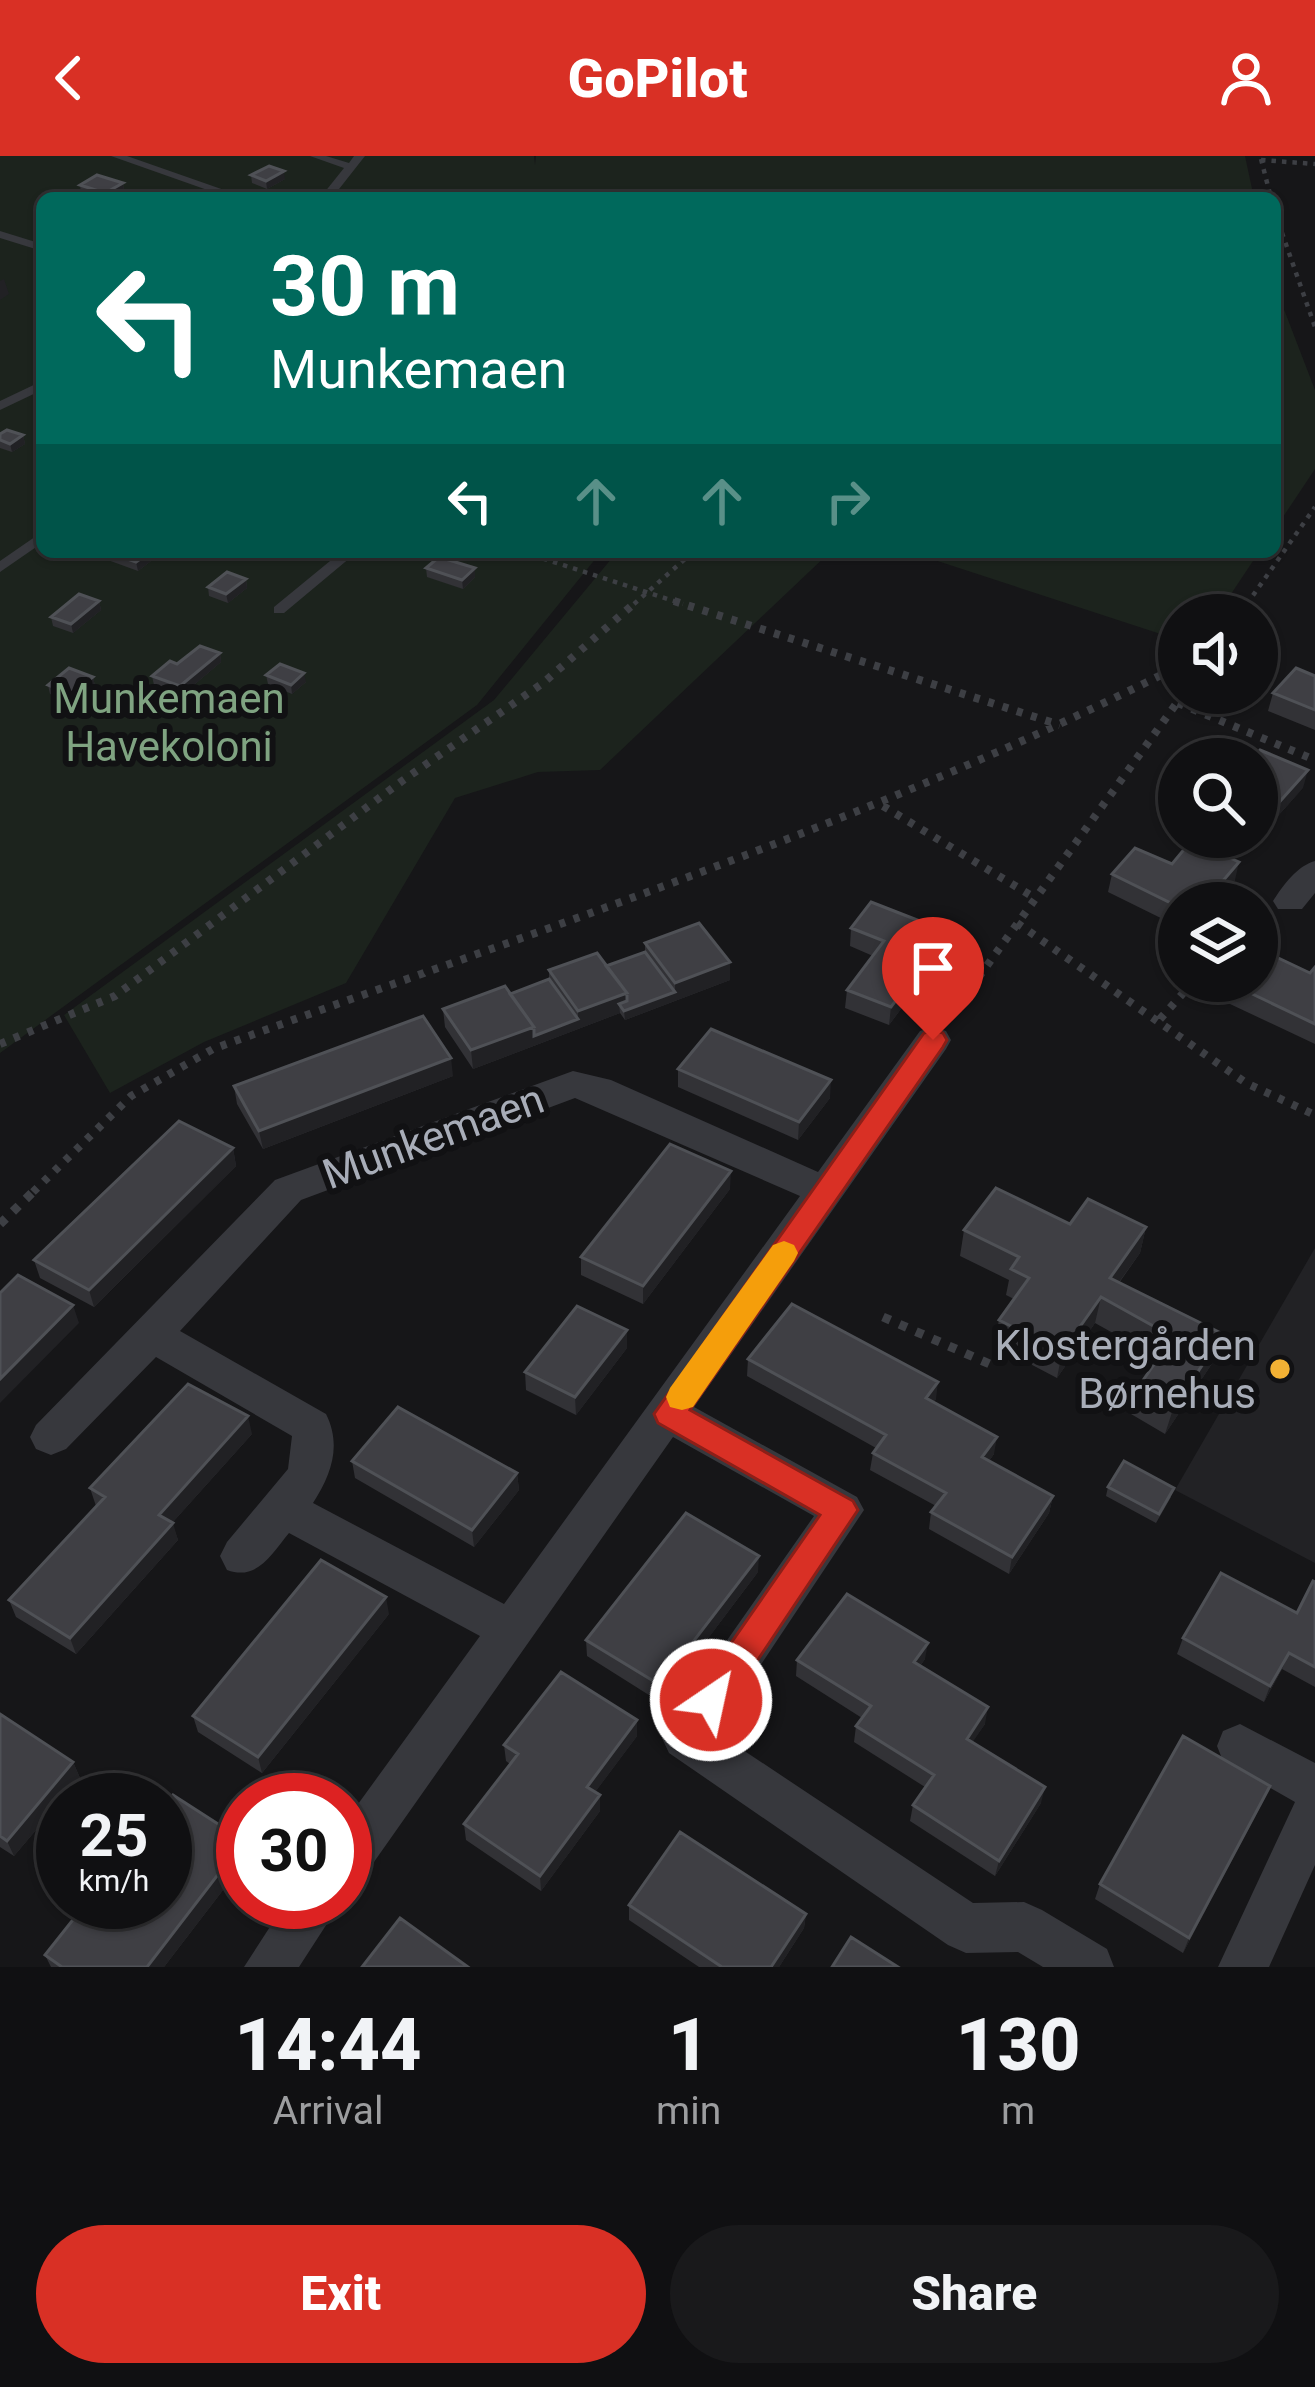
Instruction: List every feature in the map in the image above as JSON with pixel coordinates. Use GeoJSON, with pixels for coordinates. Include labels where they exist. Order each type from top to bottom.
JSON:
{"type":"FeatureCollection","features":[{"type":"Feature","properties":{"kind":"street"},"geometry":{"type":"LineString","coordinates":[[1290,901],[1315,872]]}},
{"type":"Feature","properties":{"kind":"street"},"geometry":{"type":"LineString","coordinates":[[372,1824],[670,1414],[933,1040]]}},
{"type":"Feature","properties":{"kind":"street","name":"Munkemaen"},"geometry":{"type":"LineString","coordinates":[[51,1437],[288,1190],[573,1084],[598,1088],[826,1192]]}},
{"type":"Feature","properties":{"kind":"street"},"geometry":{"type":"LineString","coordinates":[[152,1335],[311,1426],[316,1449],[310,1476],[242,1556]]}},
{"type":"Feature","properties":{"kind":"street"},"geometry":{"type":"LineString","coordinates":[[670,1414],[842,1510],[685,1738],[965,1928],[1024,1928],[1089,1967]]}},
{"type":"Feature","properties":{"kind":"street"},"geometry":{"type":"LineString","coordinates":[[284,1509],[511,1630]]}},
{"type":"Feature","properties":{"kind":"street"},"geometry":{"type":"LineString","coordinates":[[1240,1747],[1315,1788]]}},
{"type":"Feature","properties":{"kind":"street"},"geometry":{"type":"LineString","coordinates":[[1243,1967],[1315,1812]]}},
{"type":"Feature","properties":{"kind":"street"},"geometry":{"type":"LineString","coordinates":[[269,1967],[296,1929]]}},
{"type":"Feature","properties":{"kind":"lane"},"geometry":{"type":"LineString","coordinates":[[116,156],[223,192]]}},
{"type":"Feature","properties":{"kind":"lane"},"geometry":{"type":"LineString","coordinates":[[315,156],[356,162]]}},
{"type":"Feature","properties":{"kind":"lane"},"geometry":{"type":"LineString","coordinates":[[331,192],[356,162]]}},
{"type":"Feature","properties":{"kind":"lane"},"geometry":{"type":"LineString","coordinates":[[0,234],[36,246]]}},
{"type":"Feature","properties":{"kind":"lane"},"geometry":{"type":"LineString","coordinates":[[3,402],[36,390]]}},
{"type":"Feature","properties":{"kind":"lane"},"geometry":{"type":"LineString","coordinates":[[0,568],[36,541]]}},
{"type":"Feature","properties":{"kind":"lane"},"geometry":{"type":"LineString","coordinates":[[279,610],[343,558]]}},
{"type":"Feature","properties":{"kind":"path"},"geometry":{"type":"LineString","coordinates":[[1270,192],[1261,158],[1315,164]]}},
{"type":"Feature","properties":{"kind":"path"},"geometry":{"type":"LineString","coordinates":[[1281,232],[1315,327]]}},
{"type":"Feature","properties":{"kind":"path"},"geometry":{"type":"LineString","coordinates":[[1281,555],[1315,507]]}},
{"type":"Feature","properties":{"kind":"path"},"geometry":{"type":"LineString","coordinates":[[542,558],[1061,725]]}},
{"type":"Feature","properties":{"kind":"path"},"geometry":{"type":"LineString","coordinates":[[0,1044],[115,996],[402,781],[543,683],[686,558]]}},
{"type":"Feature","properties":{"kind":"path"},"geometry":{"type":"LineString","coordinates":[[1254,594],[1279,558]]}},
{"type":"Feature","properties":{"kind":"path"},"geometry":{"type":"LineString","coordinates":[[0,1224],[131,1096],[213,1049],[881,805],[1158,676]]}},
{"type":"Feature","properties":{"kind":"path"},"geometry":{"type":"LineString","coordinates":[[933,1040],[1170,714]]}},
{"type":"Feature","properties":{"kind":"path"},"geometry":{"type":"LineString","coordinates":[[1204,714],[1315,760]]}},
{"type":"Feature","properties":{"kind":"path"},"geometry":{"type":"LineString","coordinates":[[881,805],[1035,898]]}},
{"type":"Feature","properties":{"kind":"path"},"geometry":{"type":"LineString","coordinates":[[1017,923],[1246,1083],[1315,1115]]}},
{"type":"Feature","properties":{"kind":"path"},"geometry":{"type":"LineString","coordinates":[[1160,1019],[1175,1002]]}},
{"type":"Feature","properties":{"kind":"path"},"geometry":{"type":"LineString","coordinates":[[883,1317],[992,1365]]}},
{"type":"Feature","properties":{"kind":"shaded area","name":"Klostergården Børnehus"},"geometry":{"type":"Polygon","coordinates":[[[1315,1248],[1315,1563],[1175,1490],[1315,1248]]]}},
{"type":"Feature","properties":{"kind":"green space","name":"Munkemaen Havekoloni"},"geometry":{"type":"Polygon","coordinates":[[[0,156],[534,156],[535,165],[536,156],[1245,156],[1253,192],[36,192],[36,558],[596,558],[477,705],[0,1053],[0,156]]]}},
{"type":"Feature","properties":{"kind":"green space"},"geometry":{"type":"Polygon","coordinates":[[[1281,302],[1315,390],[1315,469],[1281,520],[1281,302]]]}},
{"type":"Feature","properties":{"kind":"green space"},"geometry":{"type":"Polygon","coordinates":[[[612,558],[824,558],[600,770],[538,772],[455,798],[346,983],[204,1042],[110,1093],[64,1015],[494,700],[612,558]]]}},
{"type":"Feature","properties":{"kind":"green space"},"geometry":{"type":"Polygon","coordinates":[[[928,558],[1255,558],[1231,594],[1158,594],[1158,633],[928,558]]]}},
{"type":"Feature","properties":{"kind":"building"},"geometry":{"type":"Polygon","coordinates":[[[269,166],[284,171],[266,181],[251,175],[269,166]]]}},
{"type":"Feature","properties":{"kind":"building"},"geometry":{"type":"Polygon","coordinates":[[[97,175],[123,183],[107,192],[80,185],[97,175]]]}},
{"type":"Feature","properties":{"kind":"building"},"geometry":{"type":"Polygon","coordinates":[[[7,430],[23,435],[10,444],[0,440],[7,430]]]}},
{"type":"Feature","properties":{"kind":"building"},"geometry":{"type":"Polygon","coordinates":[[[442,558],[475,568],[462,580],[426,568],[442,558]]]}},
{"type":"Feature","properties":{"kind":"building"},"geometry":{"type":"Polygon","coordinates":[[[227,572],[246,579],[226,594],[208,587],[227,572]]]}},
{"type":"Feature","properties":{"kind":"building"},"geometry":{"type":"Polygon","coordinates":[[[79,594],[99,601],[71,624],[51,617],[79,594]]]}},
{"type":"Feature","properties":{"kind":"building"},"geometry":{"type":"Polygon","coordinates":[[[200,646],[220,653],[180,686],[152,676],[170,661],[177,664],[200,646]]]}},
{"type":"Feature","properties":{"kind":"building"},"geometry":{"type":"Polygon","coordinates":[[[280,664],[304,673],[291,685],[266,675],[280,664]]]}},
{"type":"Feature","properties":{"kind":"building"},"geometry":{"type":"Polygon","coordinates":[[[69,668],[93,677],[71,694],[48,685],[69,668]]]}},
{"type":"Feature","properties":{"kind":"building"},"geometry":{"type":"Polygon","coordinates":[[[1296,668],[1315,676],[1315,710],[1278,695],[1278,688],[1296,668]]]}},
{"type":"Feature","properties":{"kind":"building"},"geometry":{"type":"Polygon","coordinates":[[[1278,758],[1308,770],[1278,804],[1278,758]]]}},
{"type":"Feature","properties":{"kind":"building"},"geometry":{"type":"Polygon","coordinates":[[[1135,848],[1172,864],[1177,858],[1239,862],[1222,882],[1158,882],[1158,897],[1112,874],[1135,848]]]}},
{"type":"Feature","properties":{"kind":"building"},"geometry":{"type":"Polygon","coordinates":[[[871,902],[948,932],[891,1007],[847,990],[884,941],[851,928],[871,902]]]}},
{"type":"Feature","properties":{"kind":"building"},"geometry":{"type":"Polygon","coordinates":[[[699,923],[730,962],[675,983],[645,943],[699,923]]]}},
{"type":"Feature","properties":{"kind":"building"},"geometry":{"type":"Polygon","coordinates":[[[645,952],[675,992],[624,1011],[619,1004],[627,1001],[627,993],[606,966],[645,952]]]}},
{"type":"Feature","properties":{"kind":"building"},"geometry":{"type":"Polygon","coordinates":[[[597,953],[627,993],[578,1011],[549,970],[597,953]]]}},
{"type":"Feature","properties":{"kind":"building"},"geometry":{"type":"Polygon","coordinates":[[[1278,958],[1310,973],[1315,967],[1315,1024],[1269,1002],[1278,1002],[1278,958]]]}},
{"type":"Feature","properties":{"kind":"building"},"geometry":{"type":"Polygon","coordinates":[[[549,979],[578,1019],[534,1036],[534,1027],[510,994],[549,979]]]}},
{"type":"Feature","properties":{"kind":"building"},"geometry":{"type":"Polygon","coordinates":[[[505,986],[534,1027],[471,1050],[443,1009],[505,986]]]}},
{"type":"Feature","properties":{"kind":"building"},"geometry":{"type":"Polygon","coordinates":[[[423,1016],[451,1058],[259,1131],[234,1086],[423,1016]]]}},
{"type":"Feature","properties":{"kind":"building"},"geometry":{"type":"Polygon","coordinates":[[[711,1029],[831,1080],[799,1122],[678,1069],[711,1029]]]}},
{"type":"Feature","properties":{"kind":"building"},"geometry":{"type":"Polygon","coordinates":[[[179,1121],[233,1148],[89,1290],[34,1260],[179,1121]]]}},
{"type":"Feature","properties":{"kind":"building"},"geometry":{"type":"Polygon","coordinates":[[[670,1144],[731,1171],[643,1286],[581,1257],[670,1144]]]}},
{"type":"Feature","properties":{"kind":"building"},"geometry":{"type":"Polygon","coordinates":[[[996,1188],[1070,1224],[1088,1199],[1146,1227],[1110,1278],[1223,1334],[1173,1409],[1137,1389],[1173,1337],[1101,1297],[1062,1352],[999,1320],[1029,1278],[1011,1269],[1019,1257],[964,1230],[996,1188]]]}},
{"type":"Feature","properties":{"kind":"building"},"geometry":{"type":"Polygon","coordinates":[[[18,1275],[73,1305],[0,1379],[0,1293],[18,1275]]]}},
{"type":"Feature","properties":{"kind":"building"},"geometry":{"type":"Polygon","coordinates":[[[792,1304],[938,1382],[926,1398],[997,1437],[982,1457],[1053,1496],[1012,1557],[931,1512],[946,1493],[873,1453],[886,1435],[748,1359],[792,1304]]]}},
{"type":"Feature","properties":{"kind":"building"},"geometry":{"type":"Polygon","coordinates":[[[577,1306],[627,1330],[575,1397],[525,1372],[577,1306]]]}},
{"type":"Feature","properties":{"kind":"building"},"geometry":{"type":"Polygon","coordinates":[[[188,1384],[248,1416],[159,1515],[173,1523],[70,1638],[9,1600],[105,1497],[90,1488],[188,1384]]]}},
{"type":"Feature","properties":{"kind":"building"},"geometry":{"type":"Polygon","coordinates":[[[398,1407],[517,1473],[472,1530],[352,1461],[398,1407]]]}},
{"type":"Feature","properties":{"kind":"building"},"geometry":{"type":"Polygon","coordinates":[[[1124,1461],[1174,1488],[1159,1514],[1108,1487],[1124,1461]]]}},
{"type":"Feature","properties":{"kind":"building"},"geometry":{"type":"Polygon","coordinates":[[[686,1513],[759,1556],[660,1685],[586,1640],[686,1513]]]}},
{"type":"Feature","properties":{"kind":"building"},"geometry":{"type":"Polygon","coordinates":[[[321,1560],[386,1597],[258,1757],[193,1716],[321,1560]]]}},
{"type":"Feature","properties":{"kind":"building"},"geometry":{"type":"Polygon","coordinates":[[[1221,1573],[1297,1613],[1315,1582],[1315,1667],[1289,1653],[1270,1686],[1183,1638],[1221,1573]]]}},
{"type":"Feature","properties":{"kind":"building"},"geometry":{"type":"Polygon","coordinates":[[[847,1594],[928,1643],[914,1662],[988,1707],[967,1739],[1045,1787],[999,1861],[913,1805],[934,1775],[856,1726],[871,1706],[797,1660],[847,1594]]]}},
{"type":"Feature","properties":{"kind":"building"},"geometry":{"type":"Polygon","coordinates":[[[561,1672],[637,1720],[587,1787],[600,1795],[540,1876],[464,1824],[518,1754],[504,1745],[561,1672]]]}},
{"type":"Feature","properties":{"kind":"building"},"geometry":{"type":"Polygon","coordinates":[[[0,1714],[73,1762],[64,1773],[36,1773],[36,1806],[7,1841],[0,1836],[0,1714]]]}},
{"type":"Feature","properties":{"kind":"building"},"geometry":{"type":"Polygon","coordinates":[[[1183,1736],[1270,1786],[1189,1938],[1100,1884],[1183,1736]]]}},
{"type":"Feature","properties":{"kind":"building"},"geometry":{"type":"Polygon","coordinates":[[[192,1807],[216,1823],[216,1877],[192,1908],[192,1807]]]}},
{"type":"Feature","properties":{"kind":"building"},"geometry":{"type":"Polygon","coordinates":[[[680,1832],[806,1914],[771,1967],[722,1967],[629,1905],[680,1832]]]}},
{"type":"Feature","properties":{"kind":"building"},"geometry":{"type":"Polygon","coordinates":[[[400,1918],[468,1967],[362,1967],[400,1918]]]}},
{"type":"Feature","properties":{"kind":"building"},"geometry":{"type":"Polygon","coordinates":[[[66,1929],[176,1929],[147,1967],[62,1967],[45,1955],[66,1929]]]}},
{"type":"Feature","properties":{"kind":"building"},"geometry":{"type":"Polygon","coordinates":[[[851,1937],[898,1967],[832,1967],[851,1937]]]}},
{"type":"Feature","properties":{"kind":"slow traffic"},"geometry":{"type":"LineString","coordinates":[[682,1397],[784,1253]]}},
{"type":"Feature","properties":{"kind":"place","name":"Klostergården Børnehus"},"geometry":{"type":"Point","coordinates":[1280,1369]}},
{"type":"Feature","properties":{"kind":"route"},"geometry":{"type":"LineString","coordinates":[[711,1700],[842,1510],[670,1414],[933,1040]]}}]}
